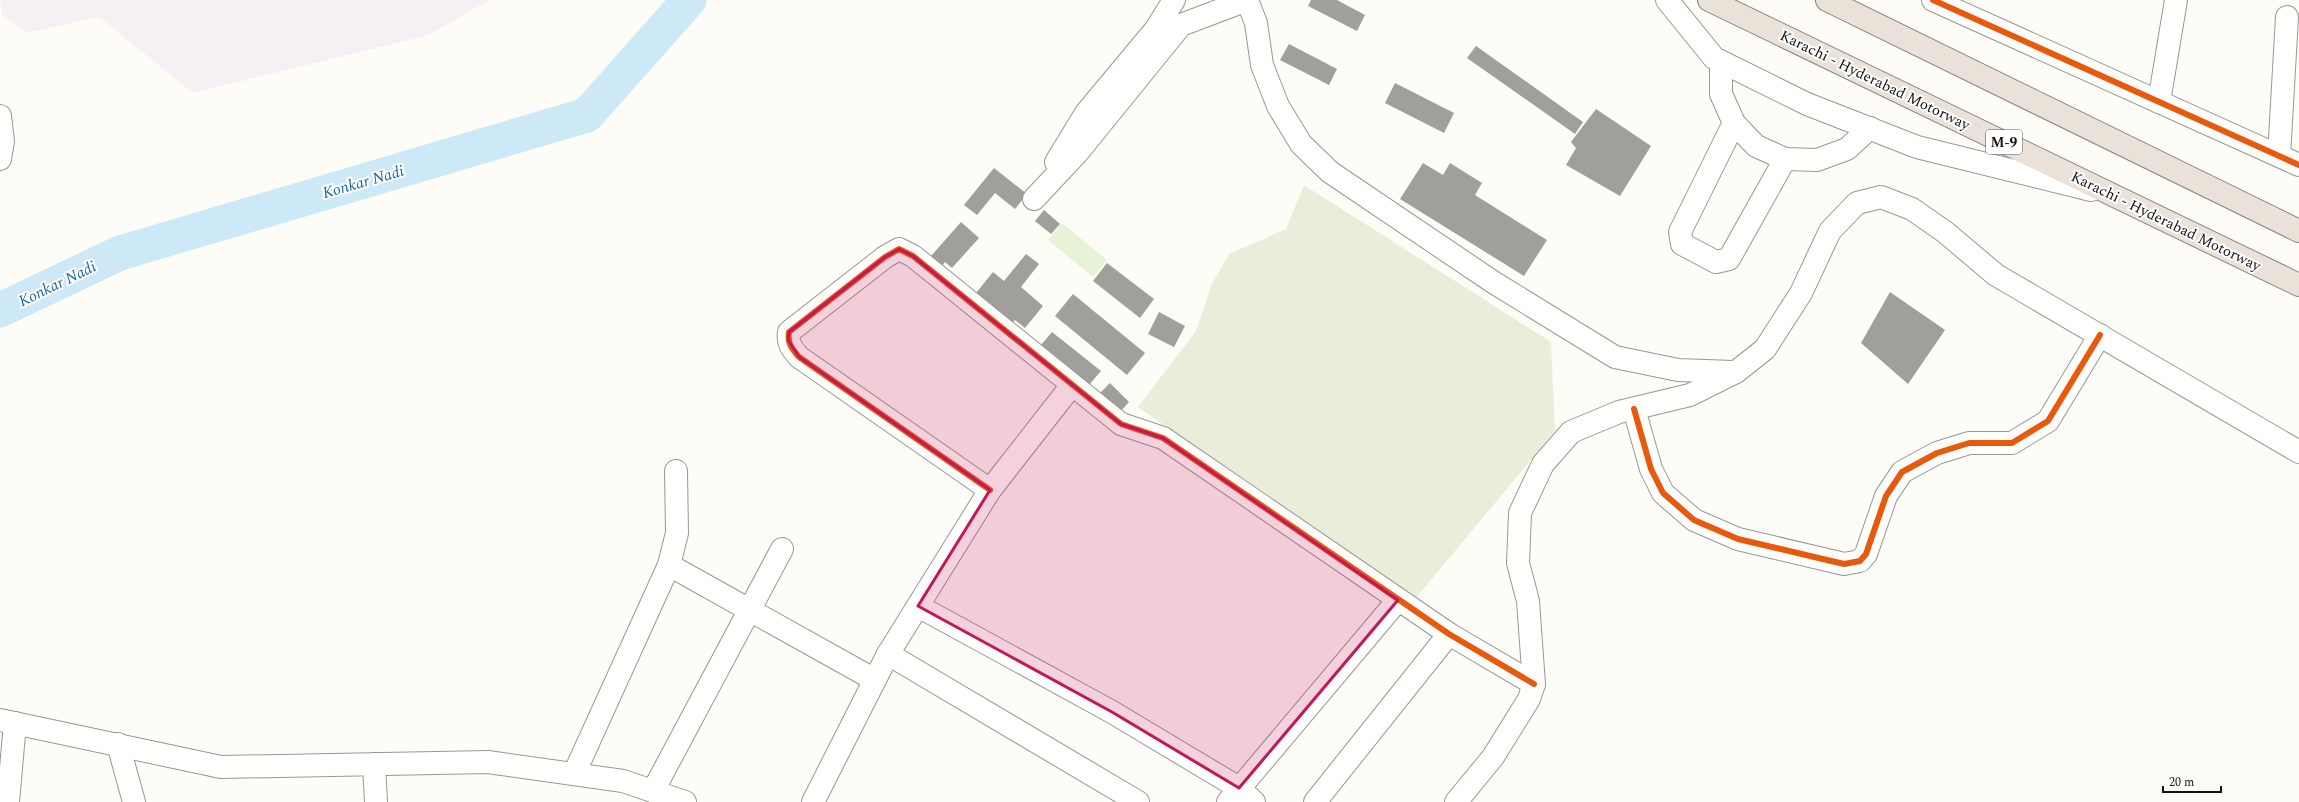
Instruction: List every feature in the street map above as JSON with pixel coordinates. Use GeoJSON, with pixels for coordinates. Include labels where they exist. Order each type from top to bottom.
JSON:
{"type":"FeatureCollection","features":[{"type":"Feature","properties":{"kind":"highway","name":"Karachi - Hyderabad Motorway"},"geometry":{"type":"LineString","coordinates":[[1709,0],[2299,285]]}},
{"type":"Feature","properties":{"kind":"highway"},"geometry":{"type":"LineString","coordinates":[[1827,0],[2299,231]]}},
{"type":"Feature","properties":{"kind":"street"},"geometry":{"type":"LineString","coordinates":[[1174,0],[1156,29],[1077,110],[1034,199],[1078,152],[1181,25],[1247,0],[1256,23],[1262,65],[1278,106],[1301,144],[1330,172],[1493,282],[1615,357],[1678,370],[1736,372]]}},
{"type":"Feature","properties":{"kind":"street"},"geometry":{"type":"LineString","coordinates":[[1667,0],[1714,58],[1807,104],[1917,147],[2115,196]]}},
{"type":"Feature","properties":{"kind":"street"},"geometry":{"type":"LineString","coordinates":[[2159,102],[2176,0]]}},
{"type":"Feature","properties":{"kind":"street"},"geometry":{"type":"LineString","coordinates":[[1939,1],[2299,165]]}},
{"type":"Feature","properties":{"kind":"street"},"geometry":{"type":"LineString","coordinates":[[2279,156],[2287,17]]}},
{"type":"Feature","properties":{"kind":"street"},"geometry":{"type":"LineString","coordinates":[[1721,62],[1722,94],[1734,123],[1756,146],[1785,159],[1817,160],[1847,149],[1870,128]]}},
{"type":"Feature","properties":{"kind":"street"},"geometry":{"type":"LineString","coordinates":[[0,116],[3,141],[0,159]]}},
{"type":"Feature","properties":{"kind":"street"},"geometry":{"type":"LineString","coordinates":[[1734,123],[1680,232],[1682,244],[1716,262],[1729,259],[1785,159]]}},
{"type":"Feature","properties":{"kind":"street"},"geometry":{"type":"LineString","coordinates":[[1456,802],[1493,757],[1529,699],[1534,684],[1528,601],[1518,563],[1520,513],[1543,464],[1571,432],[1619,412],[1690,395],[1736,372],[1765,349],[1801,293],[1830,231],[1857,203],[1881,197],[1912,209],[1945,232],[1996,275],[2299,452]]}},
{"type":"Feature","properties":{"kind":"street"},"geometry":{"type":"LineString","coordinates":[[990,490],[799,357],[791,349],[788,340],[789,332],[885,257],[899,249],[914,256],[1121,424],[1163,438],[1398,600],[1450,634],[1534,684]]}},
{"type":"Feature","properties":{"kind":"street"},"geometry":{"type":"LineString","coordinates":[[1634,409],[1651,469],[1663,493],[1694,520],[1738,539],[1844,564],[1860,561],[1866,554],[1886,496],[1902,472],[1937,453],[1969,443],[2012,443],[2048,421],[2100,336]]}},
{"type":"Feature","properties":{"kind":"street"},"geometry":{"type":"LineString","coordinates":[[813,802],[888,654],[990,490],[1072,385]]}},
{"type":"Feature","properties":{"kind":"street"},"geometry":{"type":"LineString","coordinates":[[574,774],[669,564],[677,533],[676,471]]}},
{"type":"Feature","properties":{"kind":"street"},"geometry":{"type":"LineString","coordinates":[[8,802],[7,722],[118,744],[221,767],[488,762],[623,781],[670,798],[751,611],[782,549]]}},
{"type":"Feature","properties":{"kind":"street"},"geometry":{"type":"LineString","coordinates":[[669,564],[875,680]]}},
{"type":"Feature","properties":{"kind":"street"},"geometry":{"type":"LineString","coordinates":[[918,606],[1112,712],[1240,797],[1398,600]]}},
{"type":"Feature","properties":{"kind":"street"},"geometry":{"type":"LineString","coordinates":[[1314,802],[1450,634]]}},
{"type":"Feature","properties":{"kind":"street"},"geometry":{"type":"LineString","coordinates":[[888,654],[1138,802]]}},
{"type":"Feature","properties":{"kind":"street"},"geometry":{"type":"LineString","coordinates":[[118,744],[134,802]]}},
{"type":"Feature","properties":{"kind":"street"},"geometry":{"type":"LineString","coordinates":[[374,764],[376,802]]}},
{"type":"Feature","properties":{"kind":"highlighted area"},"geometry":{"type":"Polygon","coordinates":[[[899,249],[913,256],[1121,424],[1163,438],[1398,600],[1239,788],[1112,712],[918,606],[990,490],[799,357],[788,340],[789,332],[885,257],[899,249]]]}},
{"type":"Feature","properties":{"kind":"shaded area"},"geometry":{"type":"Polygon","coordinates":[[[0,0],[111,0],[110,2],[112,0],[489,0],[429,35],[193,93],[99,17],[26,33],[2,15],[0,0]]]}},
{"type":"Feature","properties":{"kind":"green space"},"geometry":{"type":"Polygon","coordinates":[[[1304,185],[1551,342],[1555,431],[1415,599],[1138,407],[1196,331],[1212,284],[1229,254],[1286,229],[1304,185]]]}},
{"type":"Feature","properties":{"kind":"green space"},"geometry":{"type":"Polygon","coordinates":[[[1062,223],[1107,260],[1093,277],[1048,240],[1062,223]]]}},
{"type":"Feature","properties":{"kind":"building"},"geometry":{"type":"Polygon","coordinates":[[[1311,0],[1337,0],[1365,15],[1357,31],[1308,6],[1311,0]]]}},
{"type":"Feature","properties":{"kind":"building"},"geometry":{"type":"Polygon","coordinates":[[[1289,44],[1337,69],[1329,85],[1280,60],[1289,44]]]}},
{"type":"Feature","properties":{"kind":"building"},"geometry":{"type":"Polygon","coordinates":[[[1476,46],[1583,122],[1575,134],[1467,58],[1476,46]]]}},
{"type":"Feature","properties":{"kind":"building"},"geometry":{"type":"Polygon","coordinates":[[[1395,83],[1454,113],[1444,133],[1385,103],[1395,83]]]}},
{"type":"Feature","properties":{"kind":"building"},"geometry":{"type":"Polygon","coordinates":[[[1596,109],[1651,146],[1620,196],[1566,165],[1576,148],[1571,142],[1596,109]]]}},
{"type":"Feature","properties":{"kind":"building"},"geometry":{"type":"Polygon","coordinates":[[[1423,163],[1443,175],[1450,163],[1482,183],[1475,195],[1547,240],[1524,276],[1400,199],[1423,163]]]}},
{"type":"Feature","properties":{"kind":"building"},"geometry":{"type":"Polygon","coordinates":[[[994,168],[1027,194],[1015,209],[995,193],[977,215],[964,205],[994,168]]]}},
{"type":"Feature","properties":{"kind":"building"},"geometry":{"type":"Polygon","coordinates":[[[1044,210],[1060,224],[1051,234],[1035,221],[1044,210]]]}},
{"type":"Feature","properties":{"kind":"building"},"geometry":{"type":"Polygon","coordinates":[[[961,222],[979,238],[952,268],[945,262],[942,266],[931,256],[961,222]]]}},
{"type":"Feature","properties":{"kind":"building"},"geometry":{"type":"Polygon","coordinates":[[[1026,254],[1039,264],[1021,287],[1043,306],[1025,328],[1015,320],[1012,323],[976,293],[993,272],[1004,281],[1026,254]]]}},
{"type":"Feature","properties":{"kind":"building"},"geometry":{"type":"Polygon","coordinates":[[[1107,263],[1154,299],[1140,318],[1093,281],[1107,263]]]}},
{"type":"Feature","properties":{"kind":"building"},"geometry":{"type":"Polygon","coordinates":[[[1890,292],[1945,330],[1908,384],[1861,343],[1890,292]]]}},
{"type":"Feature","properties":{"kind":"building"},"geometry":{"type":"Polygon","coordinates":[[[1073,294],[1145,353],[1127,375],[1055,316],[1073,294]]]}},
{"type":"Feature","properties":{"kind":"building"},"geometry":{"type":"Polygon","coordinates":[[[1159,312],[1185,326],[1174,347],[1148,334],[1159,312]]]}},
{"type":"Feature","properties":{"kind":"building"},"geometry":{"type":"Polygon","coordinates":[[[1052,332],[1101,371],[1089,385],[1040,346],[1052,332]]]}},
{"type":"Feature","properties":{"kind":"building"},"geometry":{"type":"Polygon","coordinates":[[[1110,383],[1129,402],[1120,412],[1100,393],[1110,383]]]}},
{"type":"Feature","properties":{"kind":"waterway","name":"Konkar Nadi"},"geometry":{"type":"LineString","coordinates":[[0,310],[120,253],[587,115],[689,0]]}},
{"type":"Feature","properties":{"kind":"cycle path"},"geometry":{"type":"LineString","coordinates":[[1933,0],[2299,165]]}},
{"type":"Feature","properties":{"kind":"cycle path"},"geometry":{"type":"LineString","coordinates":[[990,490],[799,357],[789,343],[789,332],[885,257],[899,249],[913,256],[1121,424],[1163,438],[1449,634],[1534,684]]}},
{"type":"Feature","properties":{"kind":"cycle path"},"geometry":{"type":"LineString","coordinates":[[1634,409],[1651,469],[1663,493],[1694,520],[1738,539],[1844,564],[1860,561],[1866,554],[1886,496],[1902,472],[1937,453],[1969,443],[2012,443],[2048,421],[2100,335]]}}]}
